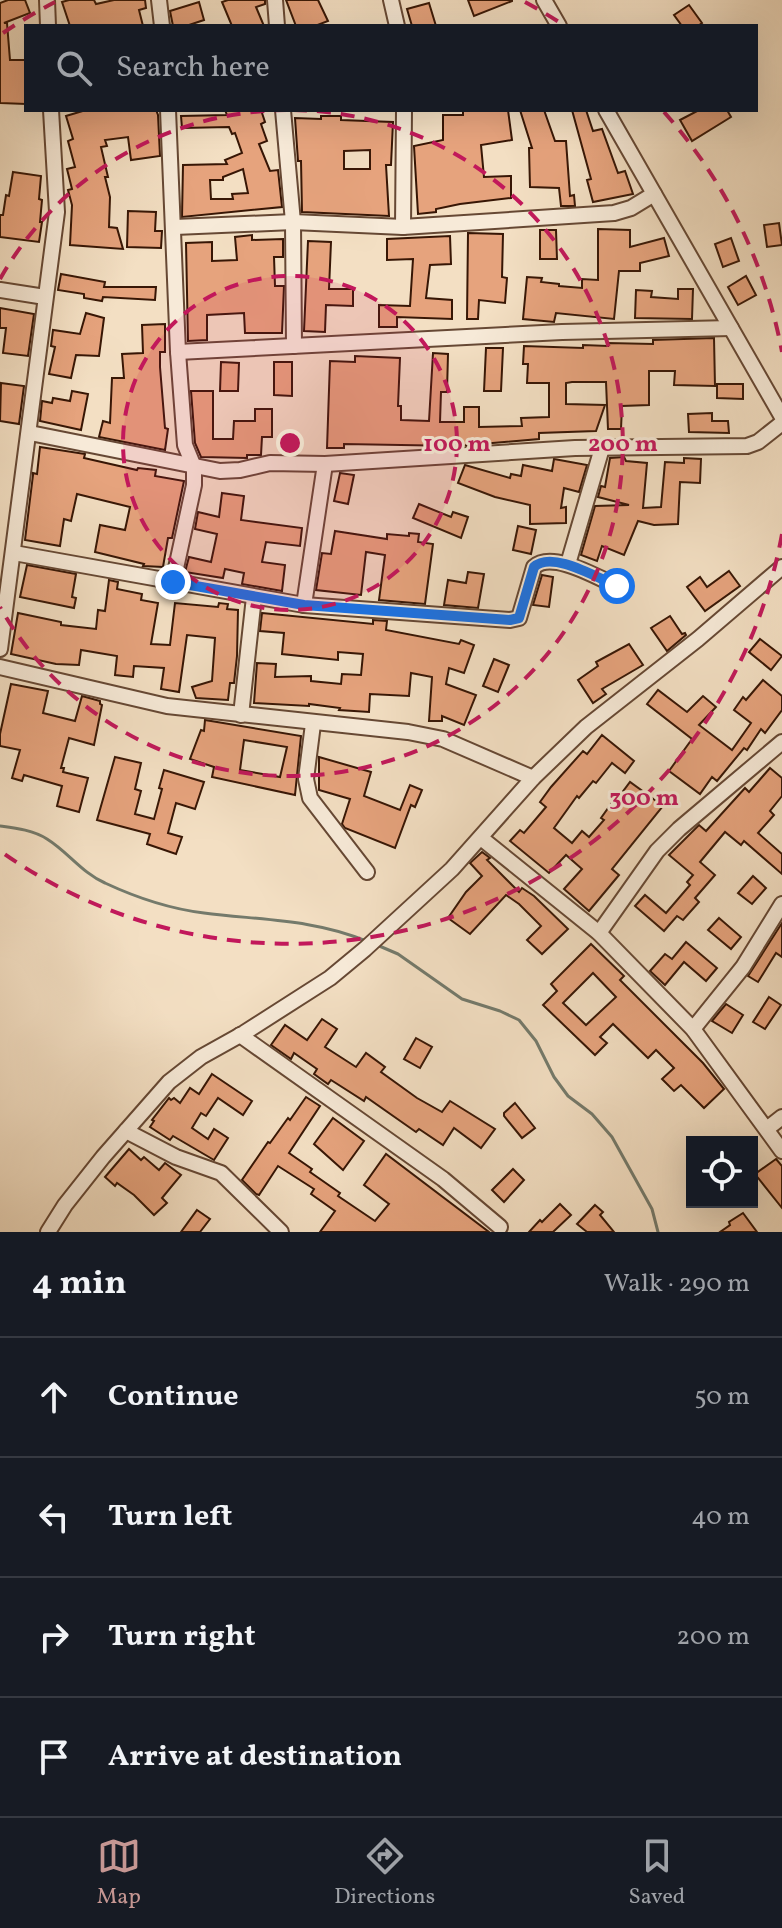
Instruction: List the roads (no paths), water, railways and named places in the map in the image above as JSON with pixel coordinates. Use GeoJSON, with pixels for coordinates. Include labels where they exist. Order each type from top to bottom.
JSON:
{"type":"FeatureCollection","features":[{"type":"Feature","properties":{"kind":"street"},"geometry":{"type":"LineString","coordinates":[[47,0],[48,24]]}},
{"type":"Feature","properties":{"kind":"street"},"geometry":{"type":"LineString","coordinates":[[159,0],[162,24]]}},
{"type":"Feature","properties":{"kind":"street"},"geometry":{"type":"LineString","coordinates":[[275,0],[277,24]]}},
{"type":"Feature","properties":{"kind":"street"},"geometry":{"type":"LineString","coordinates":[[391,0],[397,24]]}},
{"type":"Feature","properties":{"kind":"street"},"geometry":{"type":"LineString","coordinates":[[544,0],[558,24]]}},
{"type":"Feature","properties":{"kind":"street"},"geometry":{"type":"LineString","coordinates":[[0,649],[57,212],[51,112]]}},
{"type":"Feature","properties":{"kind":"street"},"geometry":{"type":"LineString","coordinates":[[168,112],[178,352],[185,445],[194,467],[194,485],[173,582]]}},
{"type":"Feature","properties":{"kind":"street"},"geometry":{"type":"LineString","coordinates":[[283,112],[293,222],[294,346]]}},
{"type":"Feature","properties":{"kind":"street"},"geometry":{"type":"LineString","coordinates":[[403,227],[404,112]]}},
{"type":"Feature","properties":{"kind":"street"},"geometry":{"type":"LineString","coordinates":[[30,433],[220,471],[270,463],[325,464],[602,448],[753,445],[782,420],[607,112]]}},
{"type":"Feature","properties":{"kind":"street"},"geometry":{"type":"LineString","coordinates":[[175,227],[293,222],[403,227],[614,213],[631,208],[654,194]]}},
{"type":"Feature","properties":{"kind":"street"},"geometry":{"type":"LineString","coordinates":[[0,290],[45,297]]}},
{"type":"Feature","properties":{"kind":"street"},"geometry":{"type":"LineString","coordinates":[[178,352],[562,332],[731,328]]}},
{"type":"Feature","properties":{"kind":"street"},"geometry":{"type":"LineString","coordinates":[[568,564],[602,448]]}},
{"type":"Feature","properties":{"kind":"street"},"geometry":{"type":"LineString","coordinates":[[304,605],[325,464]]}},
{"type":"Feature","properties":{"kind":"street"},"geometry":{"type":"LineString","coordinates":[[14,553],[304,605],[510,620],[519,618],[538,562],[568,564],[617,586]]}},
{"type":"Feature","properties":{"kind":"street"},"geometry":{"type":"LineString","coordinates":[[48,1232],[65,1205],[169,1082],[201,1057],[330,978],[365,949],[452,869],[533,778],[586,727],[698,639],[782,567]]}},
{"type":"Feature","properties":{"kind":"street"},"geometry":{"type":"LineString","coordinates":[[241,715],[254,597]]}},
{"type":"Feature","properties":{"kind":"street"},"geometry":{"type":"LineString","coordinates":[[0,667],[143,701],[313,724],[408,732],[443,739],[533,778]]}},
{"type":"Feature","properties":{"kind":"street"},"geometry":{"type":"LineString","coordinates":[[313,724],[306,779],[310,798],[367,872]]}},
{"type":"Feature","properties":{"kind":"street"},"geometry":{"type":"LineString","coordinates":[[599,933],[657,851],[782,742]]}},
{"type":"Feature","properties":{"kind":"street"},"geometry":{"type":"LineString","coordinates":[[481,838],[599,933],[693,1029],[782,1151]]}},
{"type":"Feature","properties":{"kind":"street"},"geometry":{"type":"LineString","coordinates":[[693,1029],[743,967],[782,904]]}},
{"type":"Feature","properties":{"kind":"street"},"geometry":{"type":"LineString","coordinates":[[240,1035],[443,1179],[500,1227]]}},
{"type":"Feature","properties":{"kind":"street"},"geometry":{"type":"LineString","coordinates":[[768,1128],[782,1117]]}},
{"type":"Feature","properties":{"kind":"street"},"geometry":{"type":"LineString","coordinates":[[126,1131],[176,1157],[221,1173],[281,1232]]}},
{"type":"Feature","properties":{"kind":"waterway"},"geometry":{"type":"LineString","coordinates":[[0,826],[42,836],[97,879],[153,902],[204,913],[306,924],[366,941]]}},
{"type":"Feature","properties":{"kind":"waterway"},"geometry":{"type":"LineString","coordinates":[[377,945],[398,954],[462,999],[519,1020],[536,1041],[554,1077],[568,1096],[592,1114],[612,1137],[652,1209],[658,1232]]}}]}
